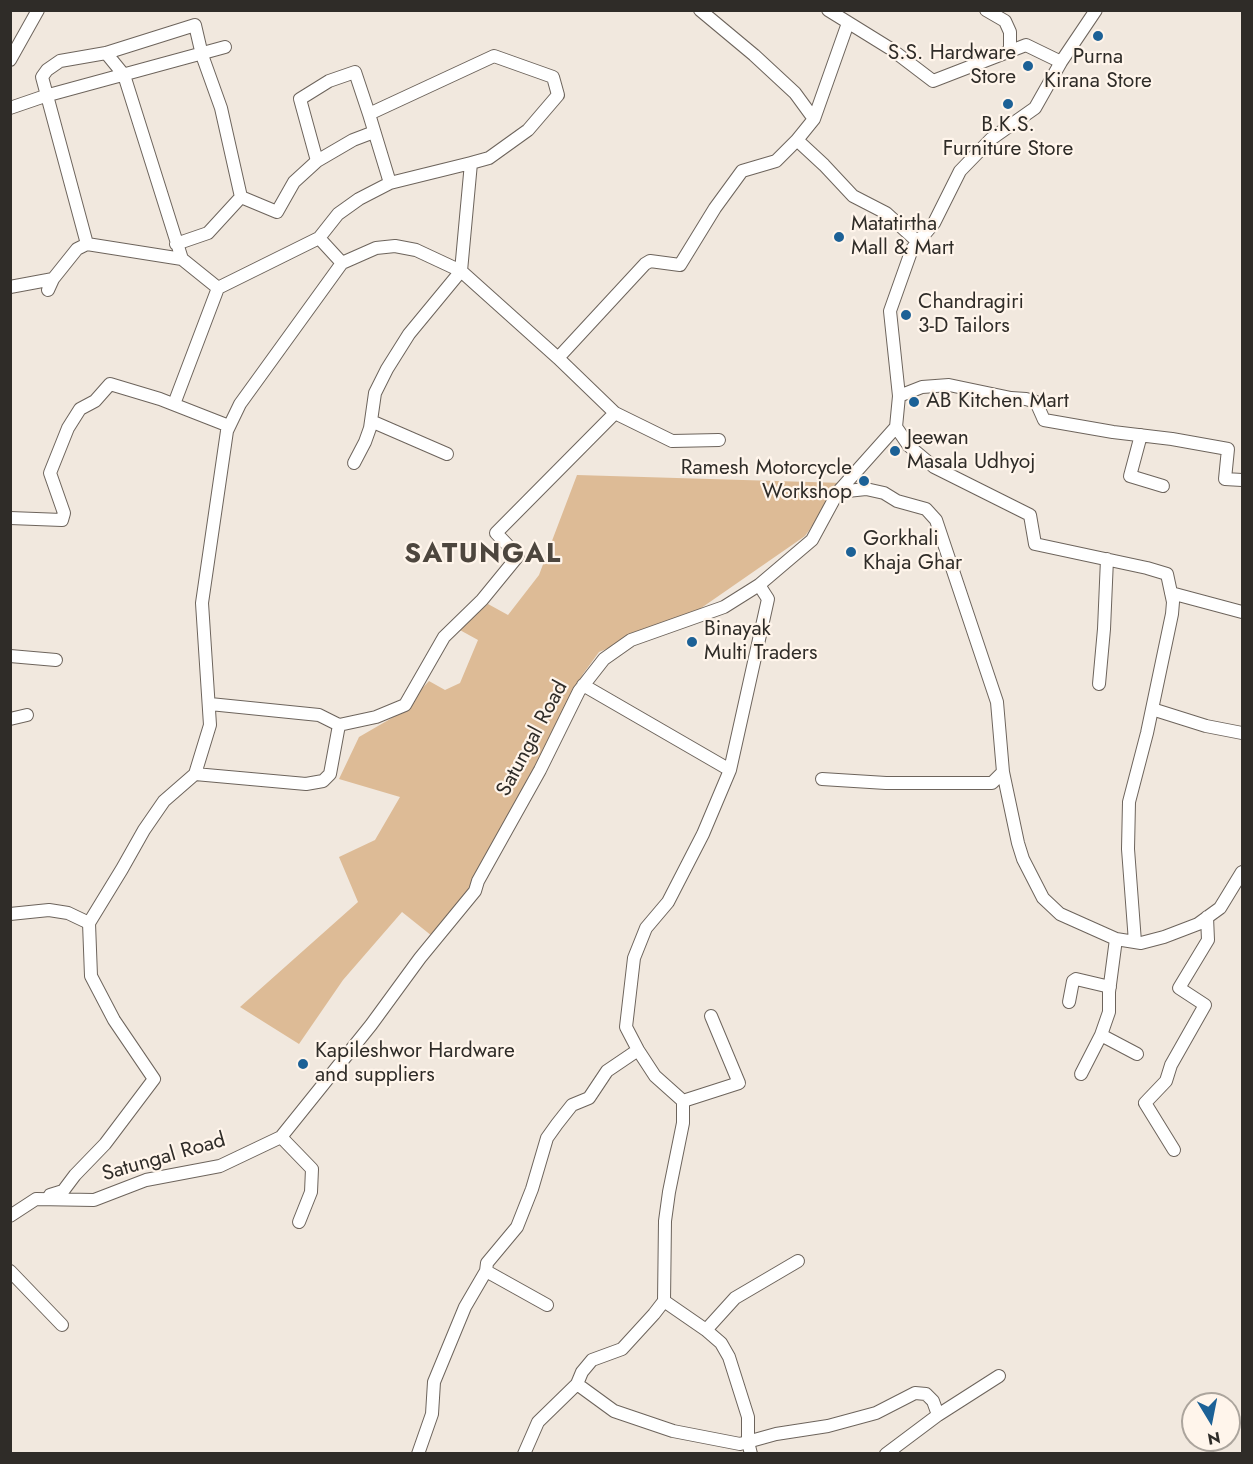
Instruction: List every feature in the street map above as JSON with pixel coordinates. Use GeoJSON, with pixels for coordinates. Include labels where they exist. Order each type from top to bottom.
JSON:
{"type":"FeatureCollection","features":[{"type":"Feature","properties":{"kind":"street"},"geometry":{"type":"LineString","coordinates":[[10,60],[38,10]]}},
{"type":"Feature","properties":{"kind":"street"},"geometry":{"type":"LineString","coordinates":[[700,10],[754,54],[795,93],[814,119]]}},
{"type":"Feature","properties":{"kind":"street"},"geometry":{"type":"LineString","coordinates":[[828,10],[891,49],[933,81],[1026,45],[1061,62]]}},
{"type":"Feature","properties":{"kind":"street"},"geometry":{"type":"LineString","coordinates":[[986,10],[1005,21],[1010,32],[1010,51]]}},
{"type":"Feature","properties":{"kind":"street"},"geometry":{"type":"LineString","coordinates":[[1096,10],[1061,62],[1035,108],[991,139],[960,171],[934,223],[912,249],[890,311],[899,396],[897,427],[909,446],[934,467],[1030,515],[1035,544],[1167,574],[1172,614],[1129,802],[1128,849],[1135,942]]}},
{"type":"Feature","properties":{"kind":"street"},"geometry":{"type":"LineString","coordinates":[[558,358],[645,264],[650,261],[680,266],[715,208],[742,171],[776,161],[797,140],[814,119],[848,23]]}},
{"type":"Feature","properties":{"kind":"street"},"geometry":{"type":"LineString","coordinates":[[87,244],[53,116],[45,96],[42,77],[60,61],[106,53],[195,26],[202,55],[221,108],[242,198]]}},
{"type":"Feature","properties":{"kind":"street"},"geometry":{"type":"LineString","coordinates":[[10,108],[45,96],[225,47]]}},
{"type":"Feature","properties":{"kind":"street"},"geometry":{"type":"LineString","coordinates":[[106,53],[124,75],[182,259],[218,288]]}},
{"type":"Feature","properties":{"kind":"street"},"geometry":{"type":"LineString","coordinates":[[174,404],[218,288],[319,238],[338,214],[359,199],[390,183],[489,158],[528,130],[558,95],[553,77],[494,56],[369,114]]}},
{"type":"Feature","properties":{"kind":"street"},"geometry":{"type":"LineString","coordinates":[[317,161],[300,99],[329,81],[355,72],[390,183]]}},
{"type":"Feature","properties":{"kind":"street"},"geometry":{"type":"LineString","coordinates":[[242,198],[277,212],[294,182],[317,161],[353,140],[374,132]]}},
{"type":"Feature","properties":{"kind":"street"},"geometry":{"type":"LineString","coordinates":[[797,140],[853,196],[886,213],[918,242]]}},
{"type":"Feature","properties":{"kind":"street"},"geometry":{"type":"LineString","coordinates":[[354,463],[365,442],[375,393],[387,369],[409,334],[461,270],[471,163]]}},
{"type":"Feature","properties":{"kind":"street"},"geometry":{"type":"LineString","coordinates":[[176,244],[208,233],[242,198]]}},
{"type":"Feature","properties":{"kind":"street"},"geometry":{"type":"LineString","coordinates":[[319,238],[342,263]]}},
{"type":"Feature","properties":{"kind":"street"},"geometry":{"type":"LineString","coordinates":[[10,287],[51,285],[77,249],[87,244],[182,259]]}},
{"type":"Feature","properties":{"kind":"street"},"geometry":{"type":"LineString","coordinates":[[10,1216],[36,1199],[63,1191],[105,1144],[154,1079],[114,1020],[91,976],[88,923],[164,801],[195,774],[210,725],[202,603],[229,426],[240,404],[342,263],[376,248],[395,246],[416,250],[461,270],[615,413],[672,441],[719,440]]}},
{"type":"Feature","properties":{"kind":"street"},"geometry":{"type":"LineString","coordinates":[[10,518],[62,520],[64,513],[50,473],[68,428],[80,410],[95,401],[110,384],[174,404],[229,426]]}},
{"type":"Feature","properties":{"kind":"street"},"geometry":{"type":"LineString","coordinates":[[899,396],[922,387],[950,385],[1026,399],[1036,402],[1044,420],[1228,449],[1225,479],[1242,480]]}},
{"type":"Feature","properties":{"kind":"street"},"geometry":{"type":"LineString","coordinates":[[210,704],[319,715],[339,724],[376,717],[405,705],[444,637],[482,600],[518,556],[496,533],[615,413]]}},
{"type":"Feature","properties":{"kind":"street"},"geometry":{"type":"LineString","coordinates":[[371,421],[447,454]]}},
{"type":"Feature","properties":{"kind":"street","name":"Satungal Road"},"geometry":{"type":"LineString","coordinates":[[36,1199],[94,1200],[146,1180],[220,1166],[281,1137],[475,891],[478,881],[540,770],[583,685],[604,659],[631,640],[724,607],[759,585],[812,540],[838,492],[897,427]]}},
{"type":"Feature","properties":{"kind":"street"},"geometry":{"type":"LineString","coordinates":[[1141,435],[1130,476],[1163,486]]}},
{"type":"Feature","properties":{"kind":"street"},"geometry":{"type":"LineString","coordinates":[[838,492],[866,489],[884,493],[897,501],[926,509],[936,520],[997,702],[1003,772],[1023,859],[1043,898],[1060,914],[1116,939],[1141,943],[1198,924],[1208,917],[1220,908],[1242,872]]}},
{"type":"Feature","properties":{"kind":"street"},"geometry":{"type":"LineString","coordinates":[[1099,684],[1107,559]]}},
{"type":"Feature","properties":{"kind":"street"},"geometry":{"type":"LineString","coordinates":[[524,1454],[538,1422],[577,1384],[582,1372],[592,1360],[622,1349],[664,1300],[665,1221],[683,1123],[683,1101],[655,1076],[626,1027],[634,958],[646,928],[668,902],[693,854],[730,770],[768,599],[759,585]]}},
{"type":"Feature","properties":{"kind":"street"},"geometry":{"type":"LineString","coordinates":[[1171,593],[1242,612]]}},
{"type":"Feature","properties":{"kind":"street"},"geometry":{"type":"LineString","coordinates":[[10,656],[56,660]]}},
{"type":"Feature","properties":{"kind":"street"},"geometry":{"type":"LineString","coordinates":[[583,685],[730,770]]}},
{"type":"Feature","properties":{"kind":"street"},"geometry":{"type":"LineString","coordinates":[[1152,709],[1206,726],[1242,734]]}},
{"type":"Feature","properties":{"kind":"street"},"geometry":{"type":"LineString","coordinates":[[10,719],[27,715]]}},
{"type":"Feature","properties":{"kind":"street"},"geometry":{"type":"LineString","coordinates":[[195,774],[306,784],[323,781],[330,774],[339,724]]}},
{"type":"Feature","properties":{"kind":"street"},"geometry":{"type":"LineString","coordinates":[[822,778],[886,783],[992,783],[1003,772]]}},
{"type":"Feature","properties":{"kind":"street"},"geometry":{"type":"LineString","coordinates":[[10,914],[49,910],[68,913],[88,923]]}},
{"type":"Feature","properties":{"kind":"street"},"geometry":{"type":"LineString","coordinates":[[1174,1150],[1145,1103],[1166,1081],[1171,1065],[1205,1005],[1179,988],[1208,940],[1208,917]]}},
{"type":"Feature","properties":{"kind":"street"},"geometry":{"type":"LineString","coordinates":[[1082,1074],[1101,1035],[1109,1012],[1116,939]]}},
{"type":"Feature","properties":{"kind":"street"},"geometry":{"type":"LineString","coordinates":[[1069,1002],[1073,981],[1076,979],[1110,987]]}},
{"type":"Feature","properties":{"kind":"street"},"geometry":{"type":"LineString","coordinates":[[683,1101],[739,1083],[711,1016]]}},
{"type":"Feature","properties":{"kind":"street"},"geometry":{"type":"LineString","coordinates":[[1101,1035],[1137,1054]]}},
{"type":"Feature","properties":{"kind":"street"},"geometry":{"type":"LineString","coordinates":[[418,1454],[432,1414],[435,1382],[465,1307],[486,1271],[487,1263],[517,1227],[532,1189],[547,1138],[572,1105],[589,1098],[607,1071],[638,1050]]}},
{"type":"Feature","properties":{"kind":"street"},"geometry":{"type":"LineString","coordinates":[[281,1137],[312,1169],[311,1192],[299,1222]]}},
{"type":"Feature","properties":{"kind":"street"},"geometry":{"type":"LineString","coordinates":[[706,1330],[735,1298],[798,1261]]}},
{"type":"Feature","properties":{"kind":"street"},"geometry":{"type":"LineString","coordinates":[[10,1271],[62,1324]]}},
{"type":"Feature","properties":{"kind":"street"},"geometry":{"type":"LineString","coordinates":[[486,1271],[547,1305]]}},
{"type":"Feature","properties":{"kind":"street"},"geometry":{"type":"LineString","coordinates":[[664,1300],[721,1343],[729,1357],[748,1417],[749,1448]]}},
{"type":"Feature","properties":{"kind":"street"},"geometry":{"type":"LineString","coordinates":[[890,1452],[938,1416],[999,1376]]}},
{"type":"Feature","properties":{"kind":"street"},"geometry":{"type":"LineString","coordinates":[[577,1384],[615,1411],[650,1424],[749,1448]]}},
{"type":"Feature","properties":{"kind":"street"},"geometry":{"type":"LineString","coordinates":[[749,1448],[777,1434],[828,1426],[876,1413],[915,1393],[926,1394],[933,1401],[938,1416]]}},
{"type":"Feature","properties":{"kind":"shaded area"},"geometry":{"type":"Polygon","coordinates":[[[577,475],[843,483],[805,536],[694,613],[599,652],[583,674],[471,889],[432,936],[402,912],[343,980],[299,1044],[240,1007],[358,902],[339,857],[375,840],[400,797],[339,779],[359,737],[397,715],[429,681],[445,690],[460,683],[478,640],[458,629],[488,604],[508,615],[539,575],[577,475]]]}},
{"type":"Feature","properties":{"kind":"place","name":"Purna Kirana Store"},"geometry":{"type":"Point","coordinates":[1098,36]}},
{"type":"Feature","properties":{"kind":"place","name":"S.S. Hardware Store"},"geometry":{"type":"Point","coordinates":[1028,66]}},
{"type":"Feature","properties":{"kind":"place","name":"B.K.S. Furniture Store"},"geometry":{"type":"Point","coordinates":[1008,104]}},
{"type":"Feature","properties":{"kind":"place","name":"Matatirtha Mall & Mart"},"geometry":{"type":"Point","coordinates":[839,237]}},
{"type":"Feature","properties":{"kind":"place","name":"Chandragiri 3-D Tailors"},"geometry":{"type":"Point","coordinates":[906,315]}},
{"type":"Feature","properties":{"kind":"place","name":"AB Kitchen Mart"},"geometry":{"type":"Point","coordinates":[914,402]}},
{"type":"Feature","properties":{"kind":"place","name":"Jeewan Masala Udhyoj"},"geometry":{"type":"Point","coordinates":[895,451]}},
{"type":"Feature","properties":{"kind":"place","name":"Ramesh Motorcycle Workshop"},"geometry":{"type":"Point","coordinates":[864,481]}},
{"type":"Feature","properties":{"kind":"place","name":"Gorkhali Khaja Ghar"},"geometry":{"type":"Point","coordinates":[851,552]}},
{"type":"Feature","properties":{"kind":"place","name":"Binayak Multi Traders"},"geometry":{"type":"Point","coordinates":[692,642]}},
{"type":"Feature","properties":{"kind":"place","name":"Kapileshwor Hardware and suppliers"},"geometry":{"type":"Point","coordinates":[303,1064]}},
{"type":"Feature","properties":{"kind":"district","name":"SATUNGAL"},"geometry":{"type":"Point","coordinates":[483,555]}}]}
